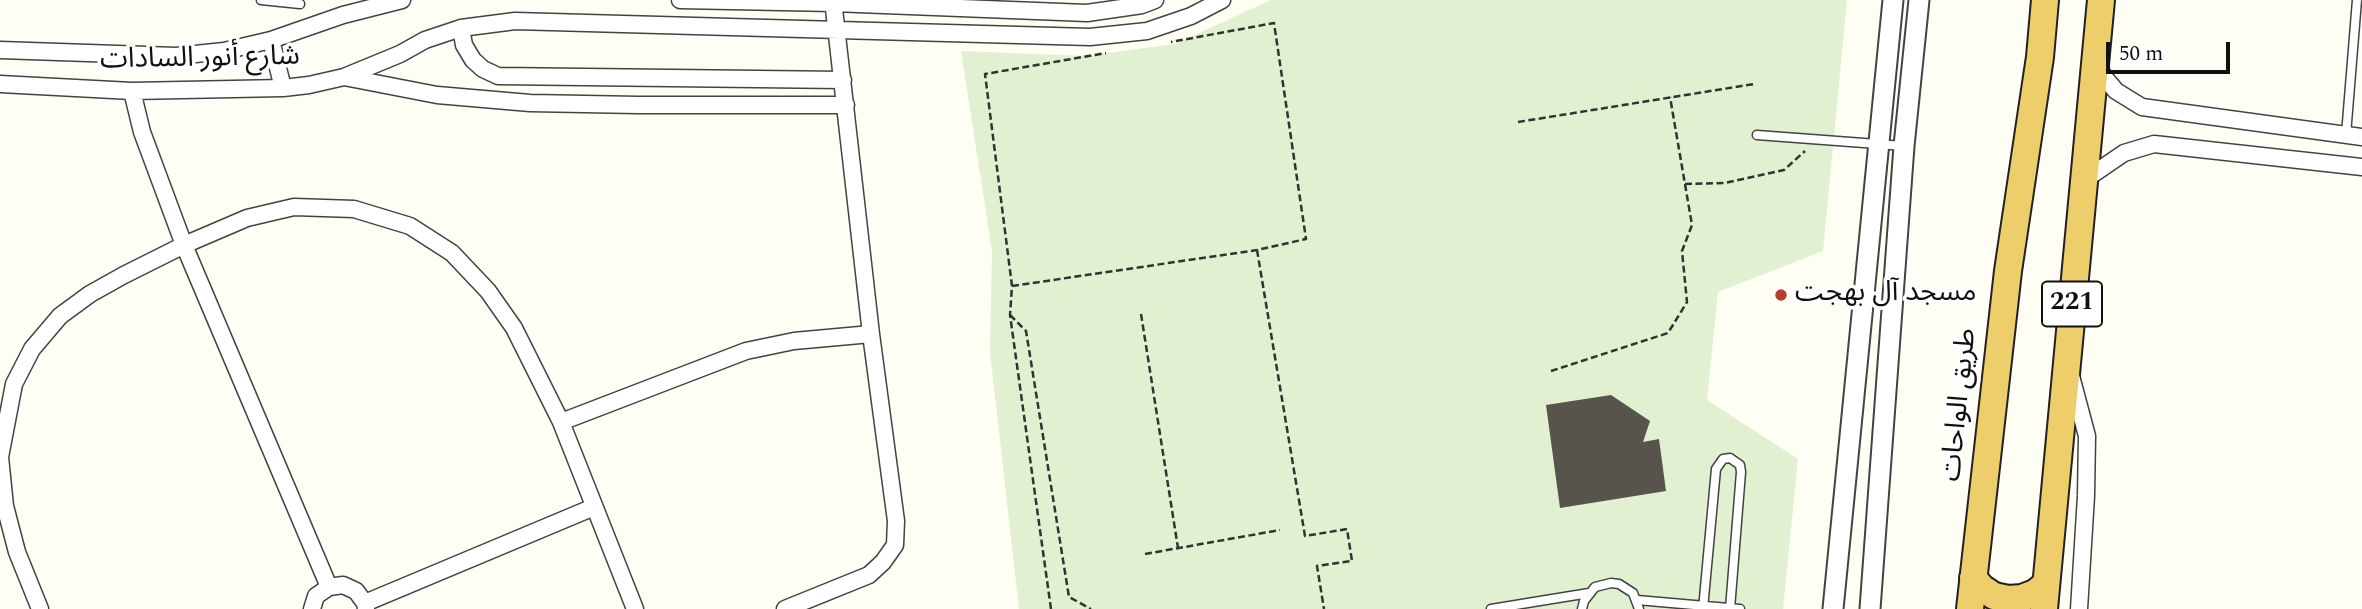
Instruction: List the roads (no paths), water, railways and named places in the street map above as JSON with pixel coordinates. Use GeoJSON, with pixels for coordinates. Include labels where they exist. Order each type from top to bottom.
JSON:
{"type":"FeatureCollection","features":[{"type":"Feature","properties":{"kind":"highway","name":"طريق الواحات"},"geometry":{"type":"LineString","coordinates":[[1970,609],[2008,271],[2040,57],[2045,0]]}},
{"type":"Feature","properties":{"kind":"highway","name":"221"},"geometry":{"type":"LineString","coordinates":[[2045,597],[2101,0]]}},
{"type":"Feature","properties":{"kind":"highway"},"geometry":{"type":"LineString","coordinates":[[1973,578],[1994,596],[2022,598],[2035,593],[2045,597]]}},
{"type":"Feature","properties":{"kind":"street","name":"شارع أنور السادات"},"geometry":{"type":"LineString","coordinates":[[0,50],[176,56],[225,51],[271,40],[343,15],[402,0]]}},
{"type":"Feature","properties":{"kind":"street"},"geometry":{"type":"LineString","coordinates":[[680,0],[833,1],[1087,13],[1142,5],[1155,0]]}},
{"type":"Feature","properties":{"kind":"street","name":"شارع أنور السادات"},"geometry":{"type":"LineString","coordinates":[[0,85],[132,90],[283,88],[309,85],[344,77],[400,54],[425,40],[461,28],[515,20],[1090,37],[1147,31],[1191,16],[1222,0]]}},
{"type":"Feature","properties":{"kind":"street"},"geometry":{"type":"LineString","coordinates":[[1833,609],[1893,0]]}},
{"type":"Feature","properties":{"kind":"street"},"geometry":{"type":"LineString","coordinates":[[1870,609],[1904,146],[1919,0]]}},
{"type":"Feature","properties":{"kind":"street"},"geometry":{"type":"LineString","coordinates":[[785,609],[869,575],[895,545],[896,521],[871,334],[833,1]]}},
{"type":"Feature","properties":{"kind":"street"},"geometry":{"type":"LineString","coordinates":[[461,28],[464,45],[473,60],[483,69],[498,76],[843,80]]}},
{"type":"Feature","properties":{"kind":"street"},"geometry":{"type":"LineString","coordinates":[[271,40],[283,88]]}},
{"type":"Feature","properties":{"kind":"street"},"geometry":{"type":"LineString","coordinates":[[2096,60],[2104,77],[2116,92],[2142,107],[2354,136],[2342,165]]}},
{"type":"Feature","properties":{"kind":"street"},"geometry":{"type":"LineString","coordinates":[[497,100],[498,76]]}},
{"type":"Feature","properties":{"kind":"street"},"geometry":{"type":"LineString","coordinates":[[344,77],[437,95],[497,100],[589,105],[846,105]]}},
{"type":"Feature","properties":{"kind":"street"},"geometry":{"type":"LineString","coordinates":[[132,90],[142,132],[184,244],[329,587]]}},
{"type":"Feature","properties":{"kind":"street"},"geometry":{"type":"LineString","coordinates":[[2083,181],[2124,153],[2154,144],[2362,167]]}},
{"type":"Feature","properties":{"kind":"street"},"geometry":{"type":"LineString","coordinates":[[40,609],[17,552],[5,506],[0,457],[14,384],[32,349],[60,316],[90,294],[184,244],[247,218],[294,207],[354,209],[410,226],[452,253],[488,291],[513,328],[561,422],[635,609]]}},
{"type":"Feature","properties":{"kind":"street"},"geometry":{"type":"LineString","coordinates":[[561,422],[746,351],[794,341],[871,334]]}},
{"type":"Feature","properties":{"kind":"street"},"geometry":{"type":"LineString","coordinates":[[2067,361],[2087,436],[2087,496],[2079,609]]}},
{"type":"Feature","properties":{"kind":"street"},"geometry":{"type":"LineString","coordinates":[[312,609],[316,596],[329,587],[344,585],[356,591],[365,606],[594,507]]}},
{"type":"Feature","properties":{"kind":"lane"},"geometry":{"type":"LineString","coordinates":[[261,0],[300,4]]}},
{"type":"Feature","properties":{"kind":"lane"},"geometry":{"type":"LineString","coordinates":[[2354,136],[2357,0]]}},
{"type":"Feature","properties":{"kind":"lane"},"geometry":{"type":"LineString","coordinates":[[1756,135],[1904,146]]}},
{"type":"Feature","properties":{"kind":"lane"},"geometry":{"type":"LineString","coordinates":[[1703,607],[1716,469],[1723,459],[1730,458],[1740,465],[1741,472],[1730,609]]}},
{"type":"Feature","properties":{"kind":"lane"},"geometry":{"type":"LineString","coordinates":[[1491,609],[1589,593],[1602,584],[1619,584],[1633,593],[1638,604],[1740,609]]}},
{"type":"Feature","properties":{"kind":"lane"},"geometry":{"type":"LineString","coordinates":[[1582,609],[1589,593]]}},
{"type":"Feature","properties":{"kind":"place","name":"مسجد آل بهجت"},"geometry":{"type":"Point","coordinates":[1781,295]}}]}
